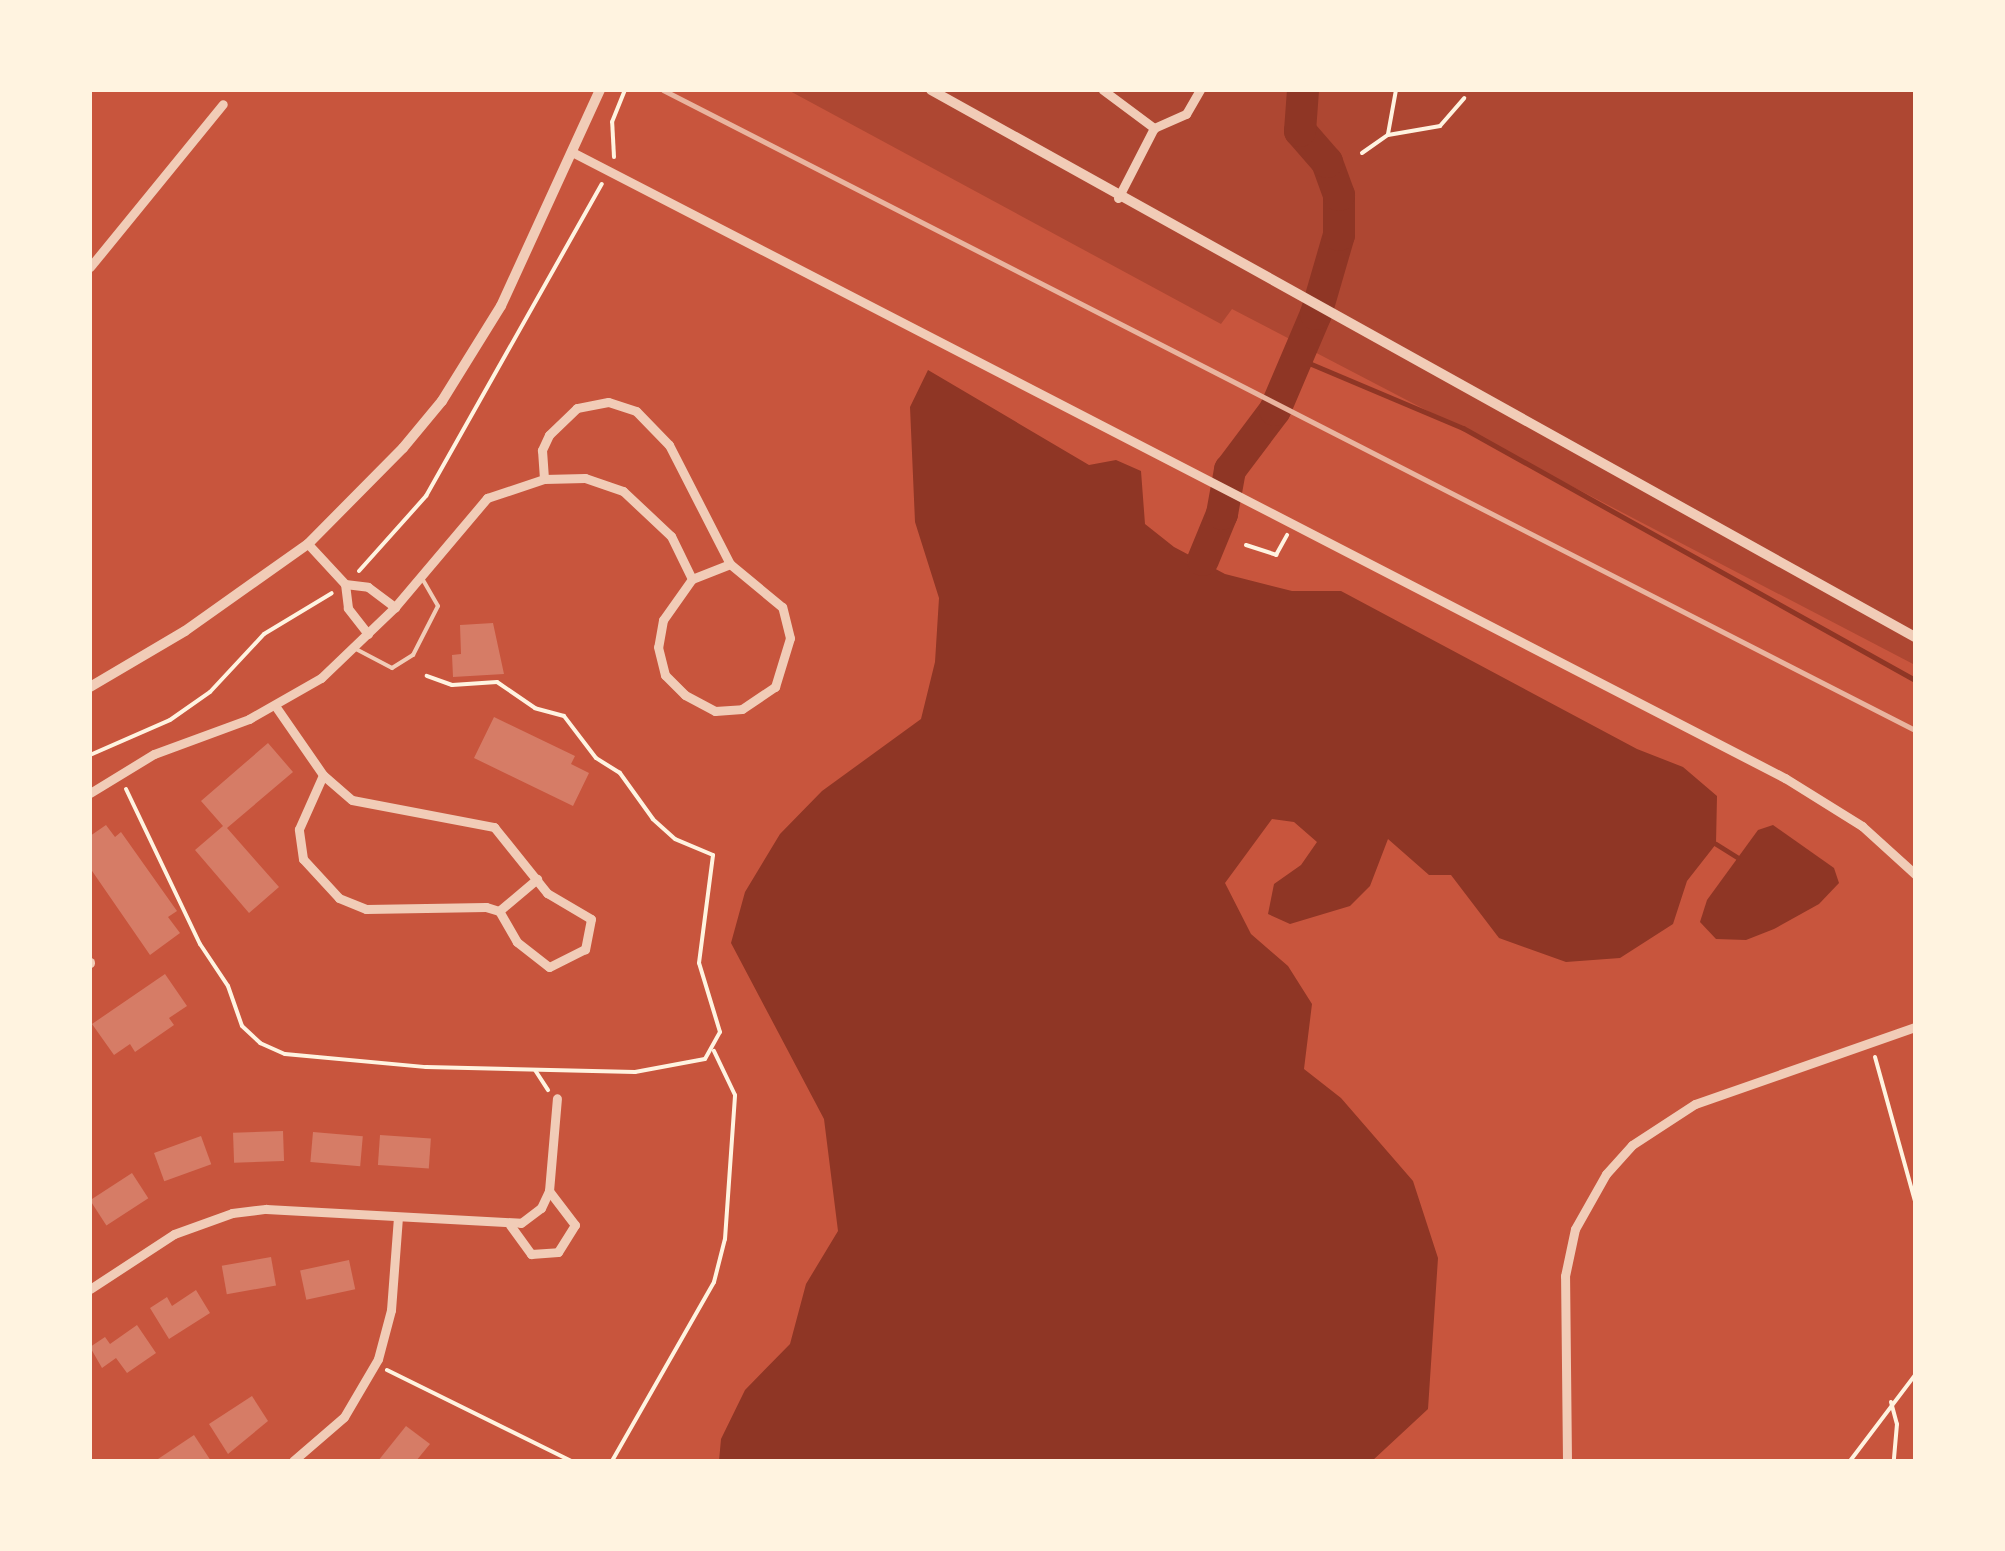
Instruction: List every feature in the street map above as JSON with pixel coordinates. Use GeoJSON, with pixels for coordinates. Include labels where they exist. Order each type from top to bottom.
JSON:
{"type":"FeatureCollection","features":[{"type":"Feature","properties":{"kind":"street"},"geometry":{"type":"LineString","coordinates":[[90,687],[185,631],[308,544],[403,448],[451,388],[502,306],[600,90]]}},
{"type":"Feature","properties":{"kind":"street"},"geometry":{"type":"LineString","coordinates":[[931,90],[1304,302],[1915,637]]}},
{"type":"Feature","properties":{"kind":"street"},"geometry":{"type":"LineString","coordinates":[[1103,90],[1154,128]]}},
{"type":"Feature","properties":{"kind":"street"},"geometry":{"type":"LineString","coordinates":[[1118,198],[1154,128],[1186,114],[1200,90]]}},
{"type":"Feature","properties":{"kind":"street"},"geometry":{"type":"LineString","coordinates":[[90,266],[223,104]]}},
{"type":"Feature","properties":{"kind":"street"},"geometry":{"type":"LineString","coordinates":[[574,154],[651,188],[1252,506],[1785,778],[1862,826],[1915,874]]}},
{"type":"Feature","properties":{"kind":"street"},"geometry":{"type":"LineString","coordinates":[[544,479],[542,450],[549,435],[577,408],[608,402],[636,411],[669,445],[730,564],[775,598],[790,638],[775,687],[742,709],[714,710],[684,695],[666,675],[658,647],[663,620],[692,579],[730,564]]}},
{"type":"Feature","properties":{"kind":"street"},"geometry":{"type":"LineString","coordinates":[[90,792],[154,754],[276,706],[354,648],[395,607],[488,498],[544,479],[584,478],[623,491],[671,536],[692,579]]}},
{"type":"Feature","properties":{"kind":"street"},"geometry":{"type":"LineString","coordinates":[[308,544],[345,584],[348,608],[368,634]]}},
{"type":"Feature","properties":{"kind":"street"},"geometry":{"type":"LineString","coordinates":[[345,584],[368,587],[395,607]]}},
{"type":"Feature","properties":{"kind":"street"},"geometry":{"type":"LineString","coordinates":[[276,706],[322,776],[339,792],[374,808],[494,827],[547,893],[592,919],[592,935],[570,961],[537,962],[499,912],[461,904],[366,909],[339,898],[303,858],[299,830],[322,776]]}},
{"type":"Feature","properties":{"kind":"street"},"geometry":{"type":"LineString","coordinates":[[499,912],[538,880]]}},
{"type":"Feature","properties":{"kind":"street"},"geometry":{"type":"LineString","coordinates":[[1566,1461],[1565,1276],[1575,1230],[1606,1174],[1632,1145],[1695,1104],[1915,1027]]}},
{"type":"Feature","properties":{"kind":"street"},"geometry":{"type":"LineString","coordinates":[[90,1289],[174,1234],[232,1213],[266,1208],[510,1225],[530,1218],[549,1191],[557,1100]]}},
{"type":"Feature","properties":{"kind":"street"},"geometry":{"type":"LineString","coordinates":[[510,1225],[531,1254],[558,1252],[575,1225],[549,1191]]}},
{"type":"Feature","properties":{"kind":"street"},"geometry":{"type":"LineString","coordinates":[[293,1461],[344,1417],[376,1364],[390,1310],[398,1217]]}},
{"type":"Feature","properties":{"kind":"lane"},"geometry":{"type":"LineString","coordinates":[[354,648],[392,668],[413,655],[438,606],[437,594],[421,575]]}},
{"type":"Feature","properties":{"kind":"path"},"geometry":{"type":"LineString","coordinates":[[1388,135],[1396,90]]}},
{"type":"Feature","properties":{"kind":"path"},"geometry":{"type":"LineString","coordinates":[[1362,153],[1388,135],[1440,126],[1464,98]]}},
{"type":"Feature","properties":{"kind":"path"},"geometry":{"type":"LineString","coordinates":[[1246,545],[1276,555],[1289,525]]}},
{"type":"Feature","properties":{"kind":"path"},"geometry":{"type":"LineString","coordinates":[[426,676],[452,685],[497,682],[535,708],[564,716],[596,758],[620,773],[653,820],[676,840],[713,856],[699,953],[720,1032],[714,1051],[735,1095],[725,1239],[714,1282],[612,1461]]}},
{"type":"Feature","properties":{"kind":"path"},"geometry":{"type":"LineString","coordinates":[[126,789],[200,944],[228,986],[242,1026],[260,1044],[330,1059],[635,1072],[688,1063],[714,1051]]}},
{"type":"Feature","properties":{"kind":"path"},"geometry":{"type":"LineString","coordinates":[[1871,1043],[1915,1201]]}},
{"type":"Feature","properties":{"kind":"path"},"geometry":{"type":"LineString","coordinates":[[535,1070],[557,1100]]}},
{"type":"Feature","properties":{"kind":"path"},"geometry":{"type":"LineString","coordinates":[[376,1364],[571,1461]]}},
{"type":"Feature","properties":{"kind":"path"},"geometry":{"type":"LineString","coordinates":[[1850,1461],[1890,1402],[1915,1375]]}},
{"type":"Feature","properties":{"kind":"path"},"geometry":{"type":"LineString","coordinates":[[1890,1402],[1897,1424],[1894,1461]]}},
{"type":"Feature","properties":{"kind":"shaded area"},"geometry":{"type":"Polygon","coordinates":[[[788,90],[1915,90],[1915,665],[1232,309],[1221,324],[788,90]]]}},
{"type":"Feature","properties":{"kind":"shaded area"},"geometry":{"type":"Polygon","coordinates":[[[928,370],[1089,465],[1116,460],[1141,471],[1145,524],[1174,547],[1225,574],[1292,591],[1341,591],[1637,749],[1683,767],[1717,796],[1716,844],[1687,881],[1673,924],[1620,958],[1566,962],[1499,938],[1451,875],[1429,875],[1388,839],[1370,886],[1350,906],[1290,924],[1268,914],[1274,884],[1301,865],[1317,842],[1294,822],[1272,819],[1225,883],[1251,934],[1288,966],[1312,1004],[1304,1069],[1341,1098],[1413,1181],[1438,1258],[1428,1409],[1372,1461],[719,1461],[721,1439],[745,1390],[790,1344],[806,1284],[838,1231],[824,1119],[731,943],[745,892],[780,834],[822,791],[921,719],[935,662],[939,598],[915,522],[910,407],[928,370]]]}},
{"type":"Feature","properties":{"kind":"shaded area"},"geometry":{"type":"Polygon","coordinates":[[[1773,825],[1834,868],[1839,883],[1819,904],[1774,929],[1746,940],[1716,939],[1700,922],[1707,900],[1758,830],[1773,825]]]}},
{"type":"Feature","properties":{"kind":"building"},"geometry":{"type":"Polygon","coordinates":[[[493,623],[504,674],[453,677],[452,655],[461,654],[460,625],[493,623]]]}},
{"type":"Feature","properties":{"kind":"building"},"geometry":{"type":"Polygon","coordinates":[[[494,717],[575,756],[571,764],[589,773],[573,806],[474,758],[494,717]]]}},
{"type":"Feature","properties":{"kind":"building"},"geometry":{"type":"Polygon","coordinates":[[[268,743],[293,772],[227,828],[279,887],[249,913],[195,850],[223,826],[201,801],[268,743]]]}},
{"type":"Feature","properties":{"kind":"building"},"geometry":{"type":"Polygon","coordinates":[[[106,825],[115,837],[121,832],[177,911],[168,917],[180,933],[150,955],[90,868],[90,836],[106,825]]]}},
{"type":"Feature","properties":{"kind":"building"},"geometry":{"type":"Polygon","coordinates":[[[165,974],[187,1006],[169,1018],[174,1025],[135,1052],[130,1044],[114,1055],[92,1024],[165,974]]]}},
{"type":"Feature","properties":{"kind":"building"},"geometry":{"type":"Polygon","coordinates":[[[283,1131],[284,1161],[234,1163],[233,1133],[283,1131]]]}},
{"type":"Feature","properties":{"kind":"building"},"geometry":{"type":"Polygon","coordinates":[[[313,1132],[363,1136],[360,1166],[310,1162],[313,1132]]]}},
{"type":"Feature","properties":{"kind":"building"},"geometry":{"type":"Polygon","coordinates":[[[380,1135],[431,1139],[429,1168],[378,1165],[380,1135]]]}},
{"type":"Feature","properties":{"kind":"building"},"geometry":{"type":"Polygon","coordinates":[[[201,1136],[211,1164],[164,1181],[154,1153],[201,1136]]]}},
{"type":"Feature","properties":{"kind":"building"},"geometry":{"type":"Polygon","coordinates":[[[132,1173],[148,1198],[106,1225],[90,1200],[132,1173]]]}},
{"type":"Feature","properties":{"kind":"building"},"geometry":{"type":"Polygon","coordinates":[[[271,1257],[276,1286],[227,1294],[222,1266],[271,1257]]]}},
{"type":"Feature","properties":{"kind":"building"},"geometry":{"type":"Polygon","coordinates":[[[349,1260],[355,1289],[306,1300],[300,1270],[349,1260]]]}},
{"type":"Feature","properties":{"kind":"building"},"geometry":{"type":"Polygon","coordinates":[[[196,1290],[210,1313],[169,1339],[150,1308],[167,1297],[172,1306],[196,1290]]]}},
{"type":"Feature","properties":{"kind":"building"},"geometry":{"type":"Polygon","coordinates":[[[137,1325],[156,1353],[127,1373],[116,1358],[102,1368],[90,1347],[105,1337],[110,1344],[137,1325]]]}},
{"type":"Feature","properties":{"kind":"building"},"geometry":{"type":"Polygon","coordinates":[[[252,1396],[268,1421],[228,1454],[209,1424],[252,1396]]]}},
{"type":"Feature","properties":{"kind":"building"},"geometry":{"type":"Polygon","coordinates":[[[406,1426],[430,1444],[416,1461],[378,1461],[406,1426]]]}},
{"type":"Feature","properties":{"kind":"building"},"geometry":{"type":"Polygon","coordinates":[[[194,1435],[211,1461],[155,1461],[194,1435]]]}},
{"type":"Feature","properties":{"kind":"waterway"},"geometry":{"type":"LineString","coordinates":[[1203,560],[1222,514],[1230,470],[1275,410],[1316,314],[1339,235],[1339,195],[1327,162],[1300,131],[1303,90]]}},
{"type":"Feature","properties":{"kind":"waterway"},"geometry":{"type":"LineString","coordinates":[[1297,358],[1463,428],[1915,680]]}},
{"type":"Feature","properties":{"kind":"waterway"},"geometry":{"type":"LineString","coordinates":[[1716,844],[1737,857]]}},
{"type":"Feature","properties":{"kind":"railway"},"geometry":{"type":"LineString","coordinates":[[663,90],[1915,730]]}}]}
